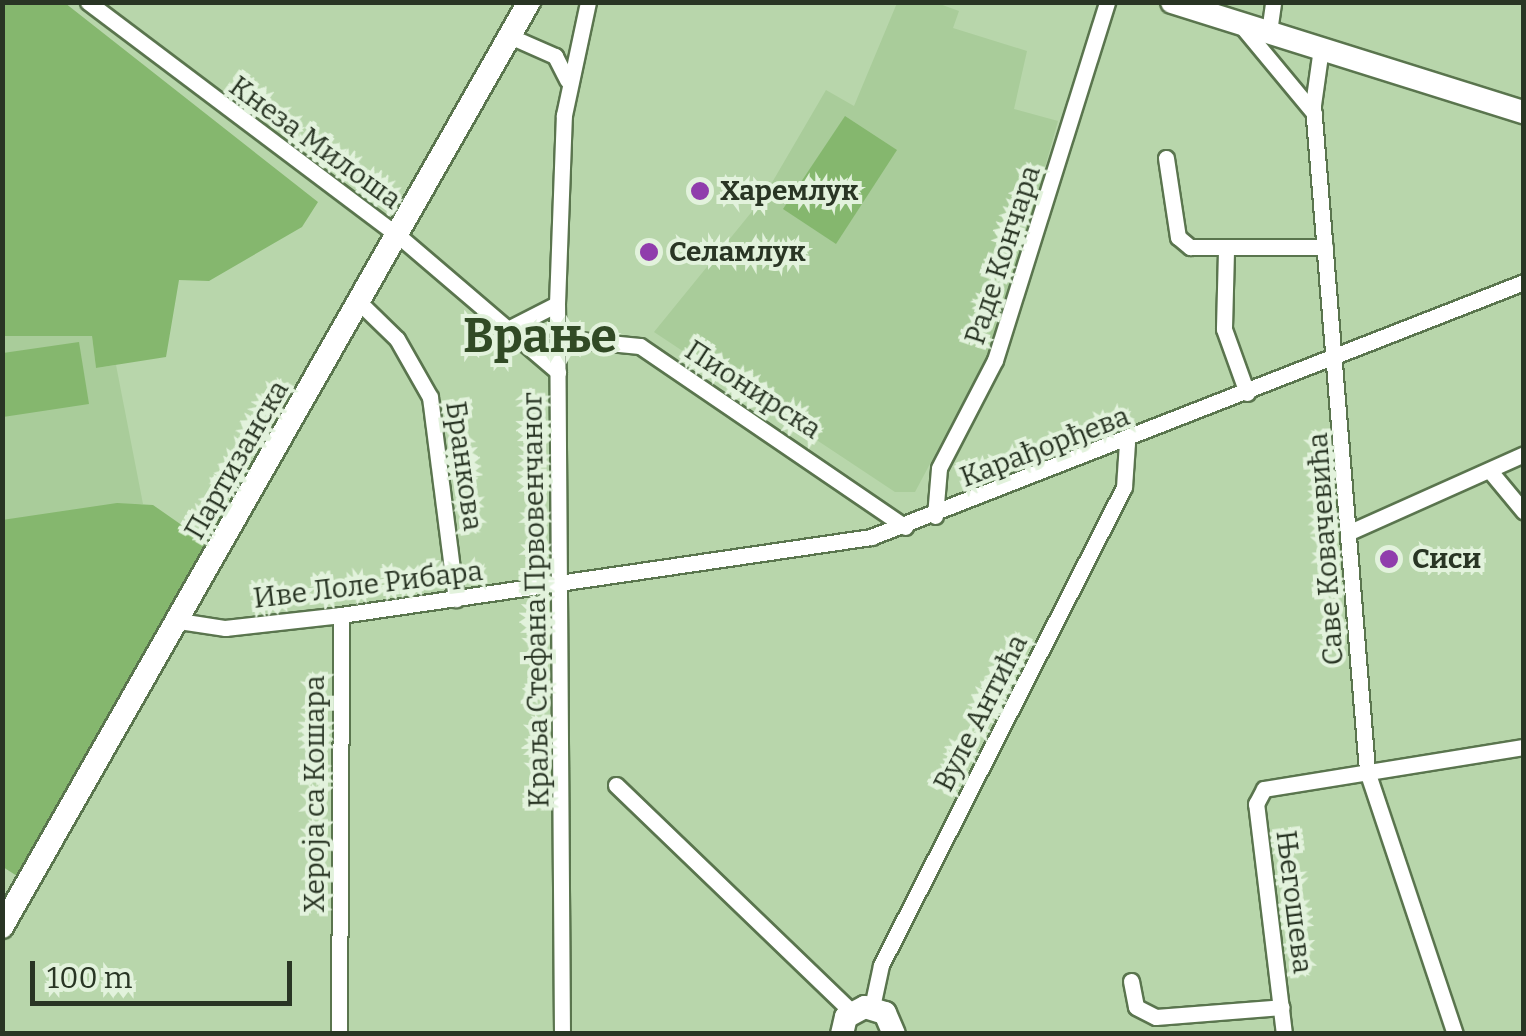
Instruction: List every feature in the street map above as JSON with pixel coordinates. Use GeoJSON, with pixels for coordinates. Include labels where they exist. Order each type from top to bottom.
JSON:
{"type":"FeatureCollection","features":[{"type":"Feature","properties":{"kind":"main road"},"geometry":{"type":"LineString","coordinates":[[1172,2],[1524,112]]}},
{"type":"Feature","properties":{"kind":"main road","name":"Партизанска"},"geometry":{"type":"LineString","coordinates":[[2,928],[522,21]]}},
{"type":"Feature","properties":{"kind":"main road"},"geometry":{"type":"LineString","coordinates":[[848,1022],[894,1034]]}},
{"type":"Feature","properties":{"kind":"street","name":"Кнеза Милоша"},"geometry":{"type":"LineString","coordinates":[[88,2],[400,237],[558,372]]}},
{"type":"Feature","properties":{"kind":"street","name":"Краља Стефана Првовенчаног"},"geometry":{"type":"LineString","coordinates":[[562,1034],[564,585],[557,304],[568,84],[574,46],[588,2]]}},
{"type":"Feature","properties":{"kind":"street","name":"Раде Кончара"},"geometry":{"type":"LineString","coordinates":[[934,516],[939,468],[1001,342],[1107,2]]}},
{"type":"Feature","properties":{"kind":"street"},"geometry":{"type":"LineString","coordinates":[[1269,32],[1273,2]]}},
{"type":"Feature","properties":{"kind":"street"},"geometry":{"type":"LineString","coordinates":[[522,21],[555,56],[568,84]]}},
{"type":"Feature","properties":{"kind":"street"},"geometry":{"type":"LineString","coordinates":[[1238,23],[1314,113]]}},
{"type":"Feature","properties":{"kind":"street"},"geometry":{"type":"LineString","coordinates":[[555,56],[574,46]]}},
{"type":"Feature","properties":{"kind":"street","name":"Саве Ковачевића"},"geometry":{"type":"LineString","coordinates":[[1321,48],[1314,113],[1352,531],[1367,771],[1455,1034]]}},
{"type":"Feature","properties":{"kind":"street"},"geometry":{"type":"LineString","coordinates":[[1166,158],[1182,242],[1226,251],[1325,248]]}},
{"type":"Feature","properties":{"kind":"street"},"geometry":{"type":"LineString","coordinates":[[1226,251],[1224,330],[1247,393]]}},
{"type":"Feature","properties":{"kind":"street","name":"Карађорђева"},"geometry":{"type":"LineString","coordinates":[[564,585],[904,527],[1127,443],[1336,354],[1524,282]]}},
{"type":"Feature","properties":{"kind":"street","name":"Бранкова"},"geometry":{"type":"LineString","coordinates":[[361,304],[397,340],[430,397],[456,599]]}},
{"type":"Feature","properties":{"kind":"street"},"geometry":{"type":"LineString","coordinates":[[508,329],[557,304]]}},
{"type":"Feature","properties":{"kind":"street","name":"Пионирска"},"geometry":{"type":"LineString","coordinates":[[558,338],[640,346],[904,527]]}},
{"type":"Feature","properties":{"kind":"street","name":"Вуле Антића"},"geometry":{"type":"LineString","coordinates":[[848,1022],[881,965],[1124,487],[1127,443]]}},
{"type":"Feature","properties":{"kind":"street"},"geometry":{"type":"LineString","coordinates":[[1352,531],[1524,454]]}},
{"type":"Feature","properties":{"kind":"street"},"geometry":{"type":"LineString","coordinates":[[1490,471],[1524,512]]}},
{"type":"Feature","properties":{"kind":"street","name":"Иве Лоле Рибара"},"geometry":{"type":"LineString","coordinates":[[179,621],[225,628],[564,585]]}},
{"type":"Feature","properties":{"kind":"street","name":"Хероја са Кошара"},"geometry":{"type":"LineString","coordinates":[[339,1034],[341,615]]}},
{"type":"Feature","properties":{"kind":"street"},"geometry":{"type":"LineString","coordinates":[[1367,771],[1524,747]]}},
{"type":"Feature","properties":{"kind":"street","name":"Његошева"},"geometry":{"type":"LineString","coordinates":[[1284,1034],[1259,796],[1367,771]]}},
{"type":"Feature","properties":{"kind":"street"},"geometry":{"type":"LineString","coordinates":[[616,784],[848,1022]]}},
{"type":"Feature","properties":{"kind":"street","name":"Његошева"},"geometry":{"type":"LineString","coordinates":[[1132,981],[1136,1007],[1156,1017],[1282,1007]]}},
{"type":"Feature","properties":{"kind":"shaded area"},"geometry":{"type":"Polygon","coordinates":[[[3,2],[65,3],[318,202],[302,227],[209,281],[179,280],[166,357],[96,368],[92,336],[3,336],[3,2]]]}},
{"type":"Feature","properties":{"kind":"shaded area"},"geometry":{"type":"Polygon","coordinates":[[[897,3],[937,3],[959,11],[953,28],[1027,51],[1014,109],[1058,121],[997,338],[915,492],[895,492],[654,332],[763,198],[826,90],[854,106],[897,3]]]}},
{"type":"Feature","properties":{"kind":"shaded area"},"geometry":{"type":"Polygon","coordinates":[[[845,116],[897,150],[836,244],[783,209],[845,116]]]}},
{"type":"Feature","properties":{"kind":"shaded area"},"geometry":{"type":"Polygon","coordinates":[[[2,336],[92,336],[96,368],[116,365],[143,504],[3,520],[2,336]]]}},
{"type":"Feature","properties":{"kind":"shaded area"},"geometry":{"type":"Polygon","coordinates":[[[79,342],[89,404],[3,417],[3,353],[79,342]]]}},
{"type":"Feature","properties":{"kind":"shaded area"},"geometry":{"type":"Polygon","coordinates":[[[117,503],[153,505],[219,551],[75,772],[28,883],[3,867],[2,520],[117,503]]]}},
{"type":"Feature","properties":{"kind":"place","name":"Харемлук"},"geometry":{"type":"Point","coordinates":[700,191]}},
{"type":"Feature","properties":{"kind":"place","name":"Селамлук"},"geometry":{"type":"Point","coordinates":[649,252]}},
{"type":"Feature","properties":{"kind":"place","name":"Сиси"},"geometry":{"type":"Point","coordinates":[1389,559]}},
{"type":"Feature","properties":{"kind":"district","name":"Врање"},"geometry":{"type":"Point","coordinates":[540,337]}}]}
